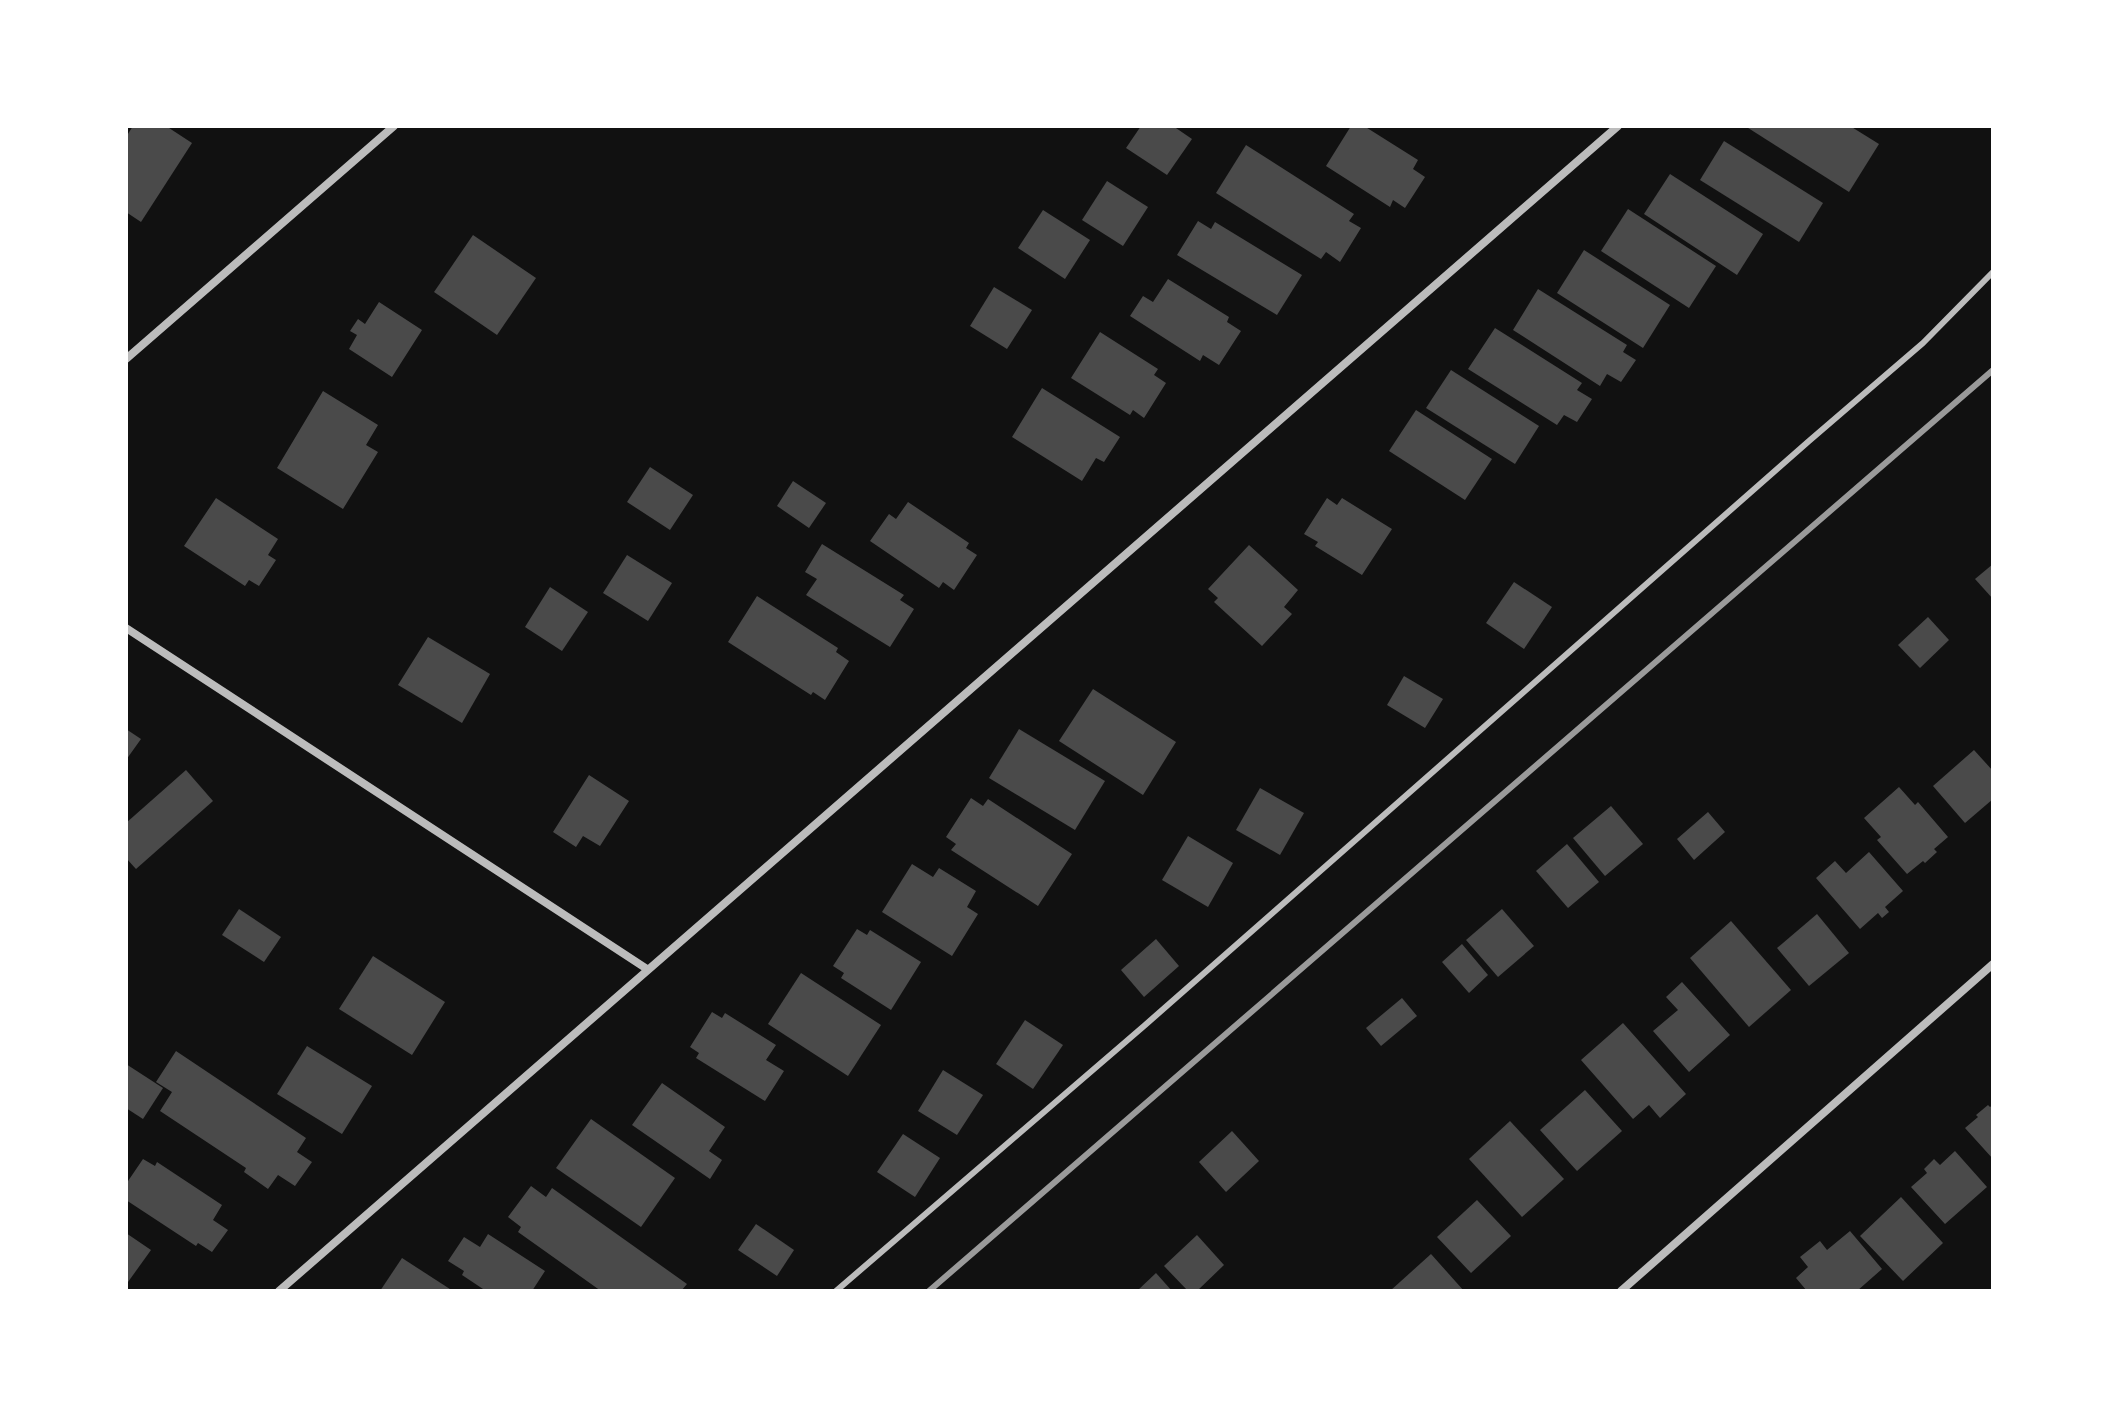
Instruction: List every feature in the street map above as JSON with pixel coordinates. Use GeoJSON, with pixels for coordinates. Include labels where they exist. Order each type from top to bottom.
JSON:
{"type":"FeatureCollection","features":[{"type":"Feature","properties":{"kind":"street"},"geometry":{"type":"LineString","coordinates":[[126,359],[394,126]]}},
{"type":"Feature","properties":{"kind":"street"},"geometry":{"type":"LineString","coordinates":[[279,1291],[1618,126]]}},
{"type":"Feature","properties":{"kind":"street"},"geometry":{"type":"LineString","coordinates":[[126,628],[647,969]]}},
{"type":"Feature","properties":{"kind":"street"},"geometry":{"type":"LineString","coordinates":[[1621,1291],[1993,964]]}},
{"type":"Feature","properties":{"kind":"lane"},"geometry":{"type":"LineString","coordinates":[[836,1291],[1144,1026],[1923,343],[1993,272]]}},
{"type":"Feature","properties":{"kind":"building"},"geometry":{"type":"Polygon","coordinates":[[[133,126],[166,126],[192,143],[141,222],[126,212],[126,137],[133,126]]]}},
{"type":"Feature","properties":{"kind":"building"},"geometry":{"type":"Polygon","coordinates":[[[1141,126],[1173,126],[1192,139],[1167,175],[1126,148],[1141,126]]]}},
{"type":"Feature","properties":{"kind":"building"},"geometry":{"type":"Polygon","coordinates":[[[1351,126],[1364,126],[1418,160],[1413,169],[1425,177],[1405,208],[1393,200],[1390,207],[1326,166],[1351,126]]]}},
{"type":"Feature","properties":{"kind":"building"},"geometry":{"type":"Polygon","coordinates":[[[1745,126],[1850,126],[1879,144],[1849,192],[1745,126]]]}},
{"type":"Feature","properties":{"kind":"building"},"geometry":{"type":"Polygon","coordinates":[[[1724,141],[1823,203],[1799,242],[1700,180],[1724,141]]]}},
{"type":"Feature","properties":{"kind":"building"},"geometry":{"type":"Polygon","coordinates":[[[1246,145],[1354,214],[1349,221],[1361,228],[1340,262],[1326,252],[1321,259],[1216,193],[1246,145]]]}},
{"type":"Feature","properties":{"kind":"building"},"geometry":{"type":"Polygon","coordinates":[[[1670,174],[1763,234],[1737,275],[1644,214],[1670,174]]]}},
{"type":"Feature","properties":{"kind":"building"},"geometry":{"type":"Polygon","coordinates":[[[1107,181],[1148,207],[1123,246],[1082,220],[1107,181]]]}},
{"type":"Feature","properties":{"kind":"building"},"geometry":{"type":"Polygon","coordinates":[[[1628,209],[1716,266],[1689,308],[1601,251],[1628,209]]]}},
{"type":"Feature","properties":{"kind":"building"},"geometry":{"type":"Polygon","coordinates":[[[1043,210],[1090,240],[1065,279],[1018,248],[1043,210]]]}},
{"type":"Feature","properties":{"kind":"building"},"geometry":{"type":"Polygon","coordinates":[[[1198,221],[1211,229],[1215,222],[1302,275],[1277,315],[1177,255],[1198,221]]]}},
{"type":"Feature","properties":{"kind":"building"},"geometry":{"type":"Polygon","coordinates":[[[473,235],[536,278],[497,335],[434,292],[473,235]]]}},
{"type":"Feature","properties":{"kind":"building"},"geometry":{"type":"Polygon","coordinates":[[[1584,250],[1670,305],[1643,348],[1557,293],[1584,250]]]}},
{"type":"Feature","properties":{"kind":"building"},"geometry":{"type":"Polygon","coordinates":[[[1168,279],[1229,317],[1227,322],[1241,331],[1219,365],[1203,355],[1200,361],[1130,316],[1143,296],[1153,302],[1168,279]]]}},
{"type":"Feature","properties":{"kind":"building"},"geometry":{"type":"Polygon","coordinates":[[[994,287],[1032,310],[1007,349],[970,326],[994,287]]]}},
{"type":"Feature","properties":{"kind":"building"},"geometry":{"type":"Polygon","coordinates":[[[1538,289],[1627,345],[1623,352],[1636,360],[1621,382],[1607,374],[1600,386],[1513,330],[1538,289]]]}},
{"type":"Feature","properties":{"kind":"building"},"geometry":{"type":"Polygon","coordinates":[[[379,302],[422,330],[392,377],[349,349],[357,335],[350,331],[358,319],[365,324],[379,302]]]}},
{"type":"Feature","properties":{"kind":"building"},"geometry":{"type":"Polygon","coordinates":[[[1495,328],[1582,383],[1577,390],[1592,399],[1577,422],[1564,415],[1557,425],[1468,369],[1495,328]]]}},
{"type":"Feature","properties":{"kind":"building"},"geometry":{"type":"Polygon","coordinates":[[[1100,332],[1158,369],[1154,375],[1166,383],[1144,418],[1133,410],[1130,415],[1071,378],[1100,332]]]}},
{"type":"Feature","properties":{"kind":"building"},"geometry":{"type":"Polygon","coordinates":[[[1451,370],[1539,426],[1515,464],[1426,408],[1451,370]]]}},
{"type":"Feature","properties":{"kind":"building"},"geometry":{"type":"Polygon","coordinates":[[[1042,388],[1120,437],[1104,462],[1096,458],[1082,481],[1012,437],[1042,388]]]}},
{"type":"Feature","properties":{"kind":"building"},"geometry":{"type":"Polygon","coordinates":[[[323,391],[378,425],[366,445],[378,452],[343,509],[277,468],[323,391]]]}},
{"type":"Feature","properties":{"kind":"building"},"geometry":{"type":"Polygon","coordinates":[[[1416,410],[1492,459],[1465,500],[1389,451],[1416,410]]]}},
{"type":"Feature","properties":{"kind":"building"},"geometry":{"type":"Polygon","coordinates":[[[650,467],[693,495],[670,530],[627,502],[650,467]]]}},
{"type":"Feature","properties":{"kind":"building"},"geometry":{"type":"Polygon","coordinates":[[[793,481],[826,503],[809,528],[777,506],[793,481]]]}},
{"type":"Feature","properties":{"kind":"building"},"geometry":{"type":"Polygon","coordinates":[[[216,498],[278,539],[268,555],[276,560],[259,586],[249,580],[245,586],[184,546],[216,498]]]}},
{"type":"Feature","properties":{"kind":"building"},"geometry":{"type":"Polygon","coordinates":[[[1327,498],[1337,505],[1342,498],[1392,529],[1362,575],[1315,546],[1318,542],[1304,534],[1327,498]]]}},
{"type":"Feature","properties":{"kind":"building"},"geometry":{"type":"Polygon","coordinates":[[[908,502],[969,543],[966,548],[977,555],[954,590],[943,582],[939,588],[870,541],[889,514],[896,519],[908,502]]]}},
{"type":"Feature","properties":{"kind":"building"},"geometry":{"type":"Polygon","coordinates":[[[822,544],[904,595],[900,600],[914,609],[890,647],[806,595],[817,579],[805,572],[822,544]]]}},
{"type":"Feature","properties":{"kind":"building"},"geometry":{"type":"Polygon","coordinates":[[[1249,545],[1298,590],[1284,607],[1292,614],[1262,646],[1214,602],[1218,598],[1208,589],[1249,545]]]}},
{"type":"Feature","properties":{"kind":"building"},"geometry":{"type":"Polygon","coordinates":[[[627,555],[672,583],[648,621],[603,593],[627,555]]]}},
{"type":"Feature","properties":{"kind":"building"},"geometry":{"type":"Polygon","coordinates":[[[1993,564],[1993,599],[1975,579],[1993,564]]]}},
{"type":"Feature","properties":{"kind":"building"},"geometry":{"type":"Polygon","coordinates":[[[1514,582],[1552,607],[1524,649],[1486,623],[1514,582]]]}},
{"type":"Feature","properties":{"kind":"building"},"geometry":{"type":"Polygon","coordinates":[[[550,587],[588,612],[562,651],[525,627],[550,587]]]}},
{"type":"Feature","properties":{"kind":"building"},"geometry":{"type":"Polygon","coordinates":[[[757,596],[838,648],[836,652],[849,661],[825,700],[813,692],[811,695],[728,642],[757,596]]]}},
{"type":"Feature","properties":{"kind":"building"},"geometry":{"type":"Polygon","coordinates":[[[1928,617],[1949,640],[1920,668],[1898,645],[1928,617]]]}},
{"type":"Feature","properties":{"kind":"building"},"geometry":{"type":"Polygon","coordinates":[[[428,637],[490,674],[462,723],[398,685],[428,637]]]}},
{"type":"Feature","properties":{"kind":"building"},"geometry":{"type":"Polygon","coordinates":[[[1404,676],[1443,699],[1425,728],[1387,705],[1404,676]]]}},
{"type":"Feature","properties":{"kind":"building"},"geometry":{"type":"Polygon","coordinates":[[[1093,689],[1176,742],[1143,795],[1059,741],[1093,689]]]}},
{"type":"Feature","properties":{"kind":"building"},"geometry":{"type":"Polygon","coordinates":[[[126,729],[141,739],[126,760],[126,729]]]}},
{"type":"Feature","properties":{"kind":"building"},"geometry":{"type":"Polygon","coordinates":[[[1019,729],[1105,781],[1075,830],[989,778],[1019,729]]]}},
{"type":"Feature","properties":{"kind":"building"},"geometry":{"type":"Polygon","coordinates":[[[1974,750],[1993,771],[1993,799],[1965,823],[1933,786],[1974,750]]]}},
{"type":"Feature","properties":{"kind":"building"},"geometry":{"type":"Polygon","coordinates":[[[186,770],[213,801],[136,869],[126,858],[126,823],[186,770]]]}},
{"type":"Feature","properties":{"kind":"building"},"geometry":{"type":"Polygon","coordinates":[[[589,775],[629,801],[600,846],[583,836],[576,847],[553,832],[589,775]]]}},
{"type":"Feature","properties":{"kind":"building"},"geometry":{"type":"Polygon","coordinates":[[[1899,787],[1915,805],[1918,802],[1948,837],[1934,849],[1937,852],[1925,863],[1923,861],[1907,874],[1877,840],[1881,837],[1864,818],[1899,787]]]}},
{"type":"Feature","properties":{"kind":"building"},"geometry":{"type":"Polygon","coordinates":[[[1260,788],[1304,813],[1280,855],[1236,830],[1260,788]]]}},
{"type":"Feature","properties":{"kind":"building"},"geometry":{"type":"Polygon","coordinates":[[[971,798],[983,806],[988,799],[1072,854],[1038,906],[951,850],[956,844],[946,837],[971,798]]]}},
{"type":"Feature","properties":{"kind":"building"},"geometry":{"type":"Polygon","coordinates":[[[1611,806],[1643,844],[1605,876],[1573,838],[1611,806]]]}},
{"type":"Feature","properties":{"kind":"building"},"geometry":{"type":"Polygon","coordinates":[[[1708,812],[1725,832],[1694,860],[1677,839],[1708,812]]]}},
{"type":"Feature","properties":{"kind":"building"},"geometry":{"type":"Polygon","coordinates":[[[1188,836],[1233,863],[1208,907],[1162,880],[1188,836]]]}},
{"type":"Feature","properties":{"kind":"building"},"geometry":{"type":"Polygon","coordinates":[[[1567,844],[1599,882],[1568,908],[1536,871],[1567,844]]]}},
{"type":"Feature","properties":{"kind":"building"},"geometry":{"type":"Polygon","coordinates":[[[1869,852],[1903,891],[1885,907],[1889,912],[1882,918],[1878,913],[1860,929],[1816,878],[1835,861],[1846,873],[1869,852]]]}},
{"type":"Feature","properties":{"kind":"building"},"geometry":{"type":"Polygon","coordinates":[[[912,864],[933,877],[939,868],[976,891],[967,907],[978,914],[952,956],[882,912],[912,864]]]}},
{"type":"Feature","properties":{"kind":"building"},"geometry":{"type":"Polygon","coordinates":[[[239,909],[281,937],[264,962],[222,935],[239,909]]]}},
{"type":"Feature","properties":{"kind":"building"},"geometry":{"type":"Polygon","coordinates":[[[1502,909],[1534,946],[1498,977],[1466,940],[1502,909]]]}},
{"type":"Feature","properties":{"kind":"building"},"geometry":{"type":"Polygon","coordinates":[[[1817,914],[1849,953],[1809,986],[1777,948],[1817,914]]]}},
{"type":"Feature","properties":{"kind":"building"},"geometry":{"type":"Polygon","coordinates":[[[1731,921],[1791,990],[1749,1027],[1690,958],[1731,921]]]}},
{"type":"Feature","properties":{"kind":"building"},"geometry":{"type":"Polygon","coordinates":[[[857,929],[867,935],[870,930],[921,962],[891,1010],[841,978],[844,973],[833,966],[857,929]]]}},
{"type":"Feature","properties":{"kind":"building"},"geometry":{"type":"Polygon","coordinates":[[[1156,939],[1179,966],[1144,997],[1121,970],[1156,939]]]}},
{"type":"Feature","properties":{"kind":"building"},"geometry":{"type":"Polygon","coordinates":[[[1462,944],[1488,975],[1469,993],[1442,962],[1462,944]]]}},
{"type":"Feature","properties":{"kind":"building"},"geometry":{"type":"Polygon","coordinates":[[[373,956],[445,1002],[412,1055],[339,1009],[373,956]]]}},
{"type":"Feature","properties":{"kind":"building"},"geometry":{"type":"Polygon","coordinates":[[[801,973],[881,1025],[848,1076],[768,1024],[801,973]]]}},
{"type":"Feature","properties":{"kind":"building"},"geometry":{"type":"Polygon","coordinates":[[[1682,982],[1730,1035],[1689,1072],[1653,1031],[1678,1010],[1666,997],[1682,982]]]}},
{"type":"Feature","properties":{"kind":"building"},"geometry":{"type":"Polygon","coordinates":[[[1402,998],[1417,1016],[1381,1046],[1366,1028],[1402,998]]]}},
{"type":"Feature","properties":{"kind":"building"},"geometry":{"type":"Polygon","coordinates":[[[712,1012],[722,1018],[725,1013],[776,1045],[766,1060],[784,1071],[765,1101],[696,1058],[699,1053],[690,1047],[712,1012]]]}},
{"type":"Feature","properties":{"kind":"building"},"geometry":{"type":"Polygon","coordinates":[[[1025,1020],[1063,1045],[1033,1089],[996,1064],[1025,1020]]]}},
{"type":"Feature","properties":{"kind":"building"},"geometry":{"type":"Polygon","coordinates":[[[1623,1023],[1686,1094],[1660,1118],[1649,1105],[1633,1119],[1581,1060],[1623,1023]]]}},
{"type":"Feature","properties":{"kind":"building"},"geometry":{"type":"Polygon","coordinates":[[[307,1046],[372,1086],[342,1134],[277,1094],[307,1046]]]}},
{"type":"Feature","properties":{"kind":"building"},"geometry":{"type":"Polygon","coordinates":[[[176,1051],[306,1138],[297,1152],[312,1162],[295,1186],[278,1175],[268,1189],[244,1172],[246,1168],[160,1111],[172,1092],[156,1082],[176,1051]]]}},
{"type":"Feature","properties":{"kind":"building"},"geometry":{"type":"Polygon","coordinates":[[[126,1064],[163,1088],[143,1119],[126,1108],[126,1064]]]}},
{"type":"Feature","properties":{"kind":"building"},"geometry":{"type":"Polygon","coordinates":[[[943,1070],[983,1095],[957,1135],[918,1111],[943,1070]]]}},
{"type":"Feature","properties":{"kind":"building"},"geometry":{"type":"Polygon","coordinates":[[[662,1083],[725,1127],[709,1151],[722,1160],[710,1179],[632,1125],[662,1083]]]}},
{"type":"Feature","properties":{"kind":"building"},"geometry":{"type":"Polygon","coordinates":[[[1585,1090],[1622,1131],[1577,1171],[1540,1130],[1585,1090]]]}},
{"type":"Feature","properties":{"kind":"building"},"geometry":{"type":"Polygon","coordinates":[[[1988,1105],[1993,1105],[1993,1159],[1965,1128],[1988,1105]]]}},
{"type":"Feature","properties":{"kind":"building"},"geometry":{"type":"Polygon","coordinates":[[[591,1119],[675,1178],[641,1227],[556,1168],[591,1119]]]}},
{"type":"Feature","properties":{"kind":"building"},"geometry":{"type":"Polygon","coordinates":[[[1510,1121],[1564,1179],[1522,1217],[1469,1159],[1510,1121]]]}},
{"type":"Feature","properties":{"kind":"building"},"geometry":{"type":"Polygon","coordinates":[[[1232,1131],[1259,1161],[1226,1192],[1199,1162],[1232,1131]]]}},
{"type":"Feature","properties":{"kind":"building"},"geometry":{"type":"Polygon","coordinates":[[[903,1134],[940,1158],[915,1197],[877,1172],[903,1134]]]}},
{"type":"Feature","properties":{"kind":"building"},"geometry":{"type":"Polygon","coordinates":[[[1955,1151],[1987,1187],[1945,1224],[1911,1187],[1927,1173],[1924,1169],[1934,1159],[1940,1165],[1955,1151]]]}},
{"type":"Feature","properties":{"kind":"building"},"geometry":{"type":"Polygon","coordinates":[[[143,1159],[155,1166],[157,1162],[222,1205],[213,1220],[228,1230],[212,1252],[198,1243],[196,1246],[126,1200],[126,1184],[143,1159]]]}},
{"type":"Feature","properties":{"kind":"building"},"geometry":{"type":"Polygon","coordinates":[[[531,1186],[546,1197],[552,1188],[687,1284],[681,1291],[601,1291],[518,1232],[521,1227],[508,1217],[531,1186]]]}},
{"type":"Feature","properties":{"kind":"building"},"geometry":{"type":"Polygon","coordinates":[[[1901,1197],[1943,1243],[1903,1281],[1860,1236],[1901,1197]]]}},
{"type":"Feature","properties":{"kind":"building"},"geometry":{"type":"Polygon","coordinates":[[[1477,1200],[1511,1236],[1471,1273],[1437,1237],[1477,1200]]]}},
{"type":"Feature","properties":{"kind":"building"},"geometry":{"type":"Polygon","coordinates":[[[756,1224],[794,1250],[777,1276],[738,1250],[756,1224]]]}},
{"type":"Feature","properties":{"kind":"building"},"geometry":{"type":"Polygon","coordinates":[[[1850,1231],[1882,1269],[1857,1291],[1807,1291],[1796,1278],[1808,1267],[1800,1257],[1820,1241],[1827,1250],[1850,1231]]]}},
{"type":"Feature","properties":{"kind":"building"},"geometry":{"type":"Polygon","coordinates":[[[126,1233],[151,1250],[128,1282],[126,1280],[126,1233]]]}},
{"type":"Feature","properties":{"kind":"building"},"geometry":{"type":"Polygon","coordinates":[[[488,1234],[545,1271],[532,1291],[486,1291],[448,1261],[464,1237],[480,1247],[488,1234]]]}},
{"type":"Feature","properties":{"kind":"building"},"geometry":{"type":"Polygon","coordinates":[[[1197,1235],[1224,1265],[1197,1291],[1188,1291],[1164,1266],[1197,1235]]]}},
{"type":"Feature","properties":{"kind":"building"},"geometry":{"type":"Polygon","coordinates":[[[1431,1254],[1464,1291],[1390,1291],[1431,1254]]]}},
{"type":"Feature","properties":{"kind":"building"},"geometry":{"type":"Polygon","coordinates":[[[402,1258],[453,1291],[380,1291],[402,1258]]]}},
{"type":"Feature","properties":{"kind":"building"},"geometry":{"type":"Polygon","coordinates":[[[1156,1273],[1172,1291],[1137,1291],[1156,1273]]]}},
{"type":"Feature","properties":{"kind":"railway"},"geometry":{"type":"LineString","coordinates":[[929,1291],[1993,370]]}}]}
